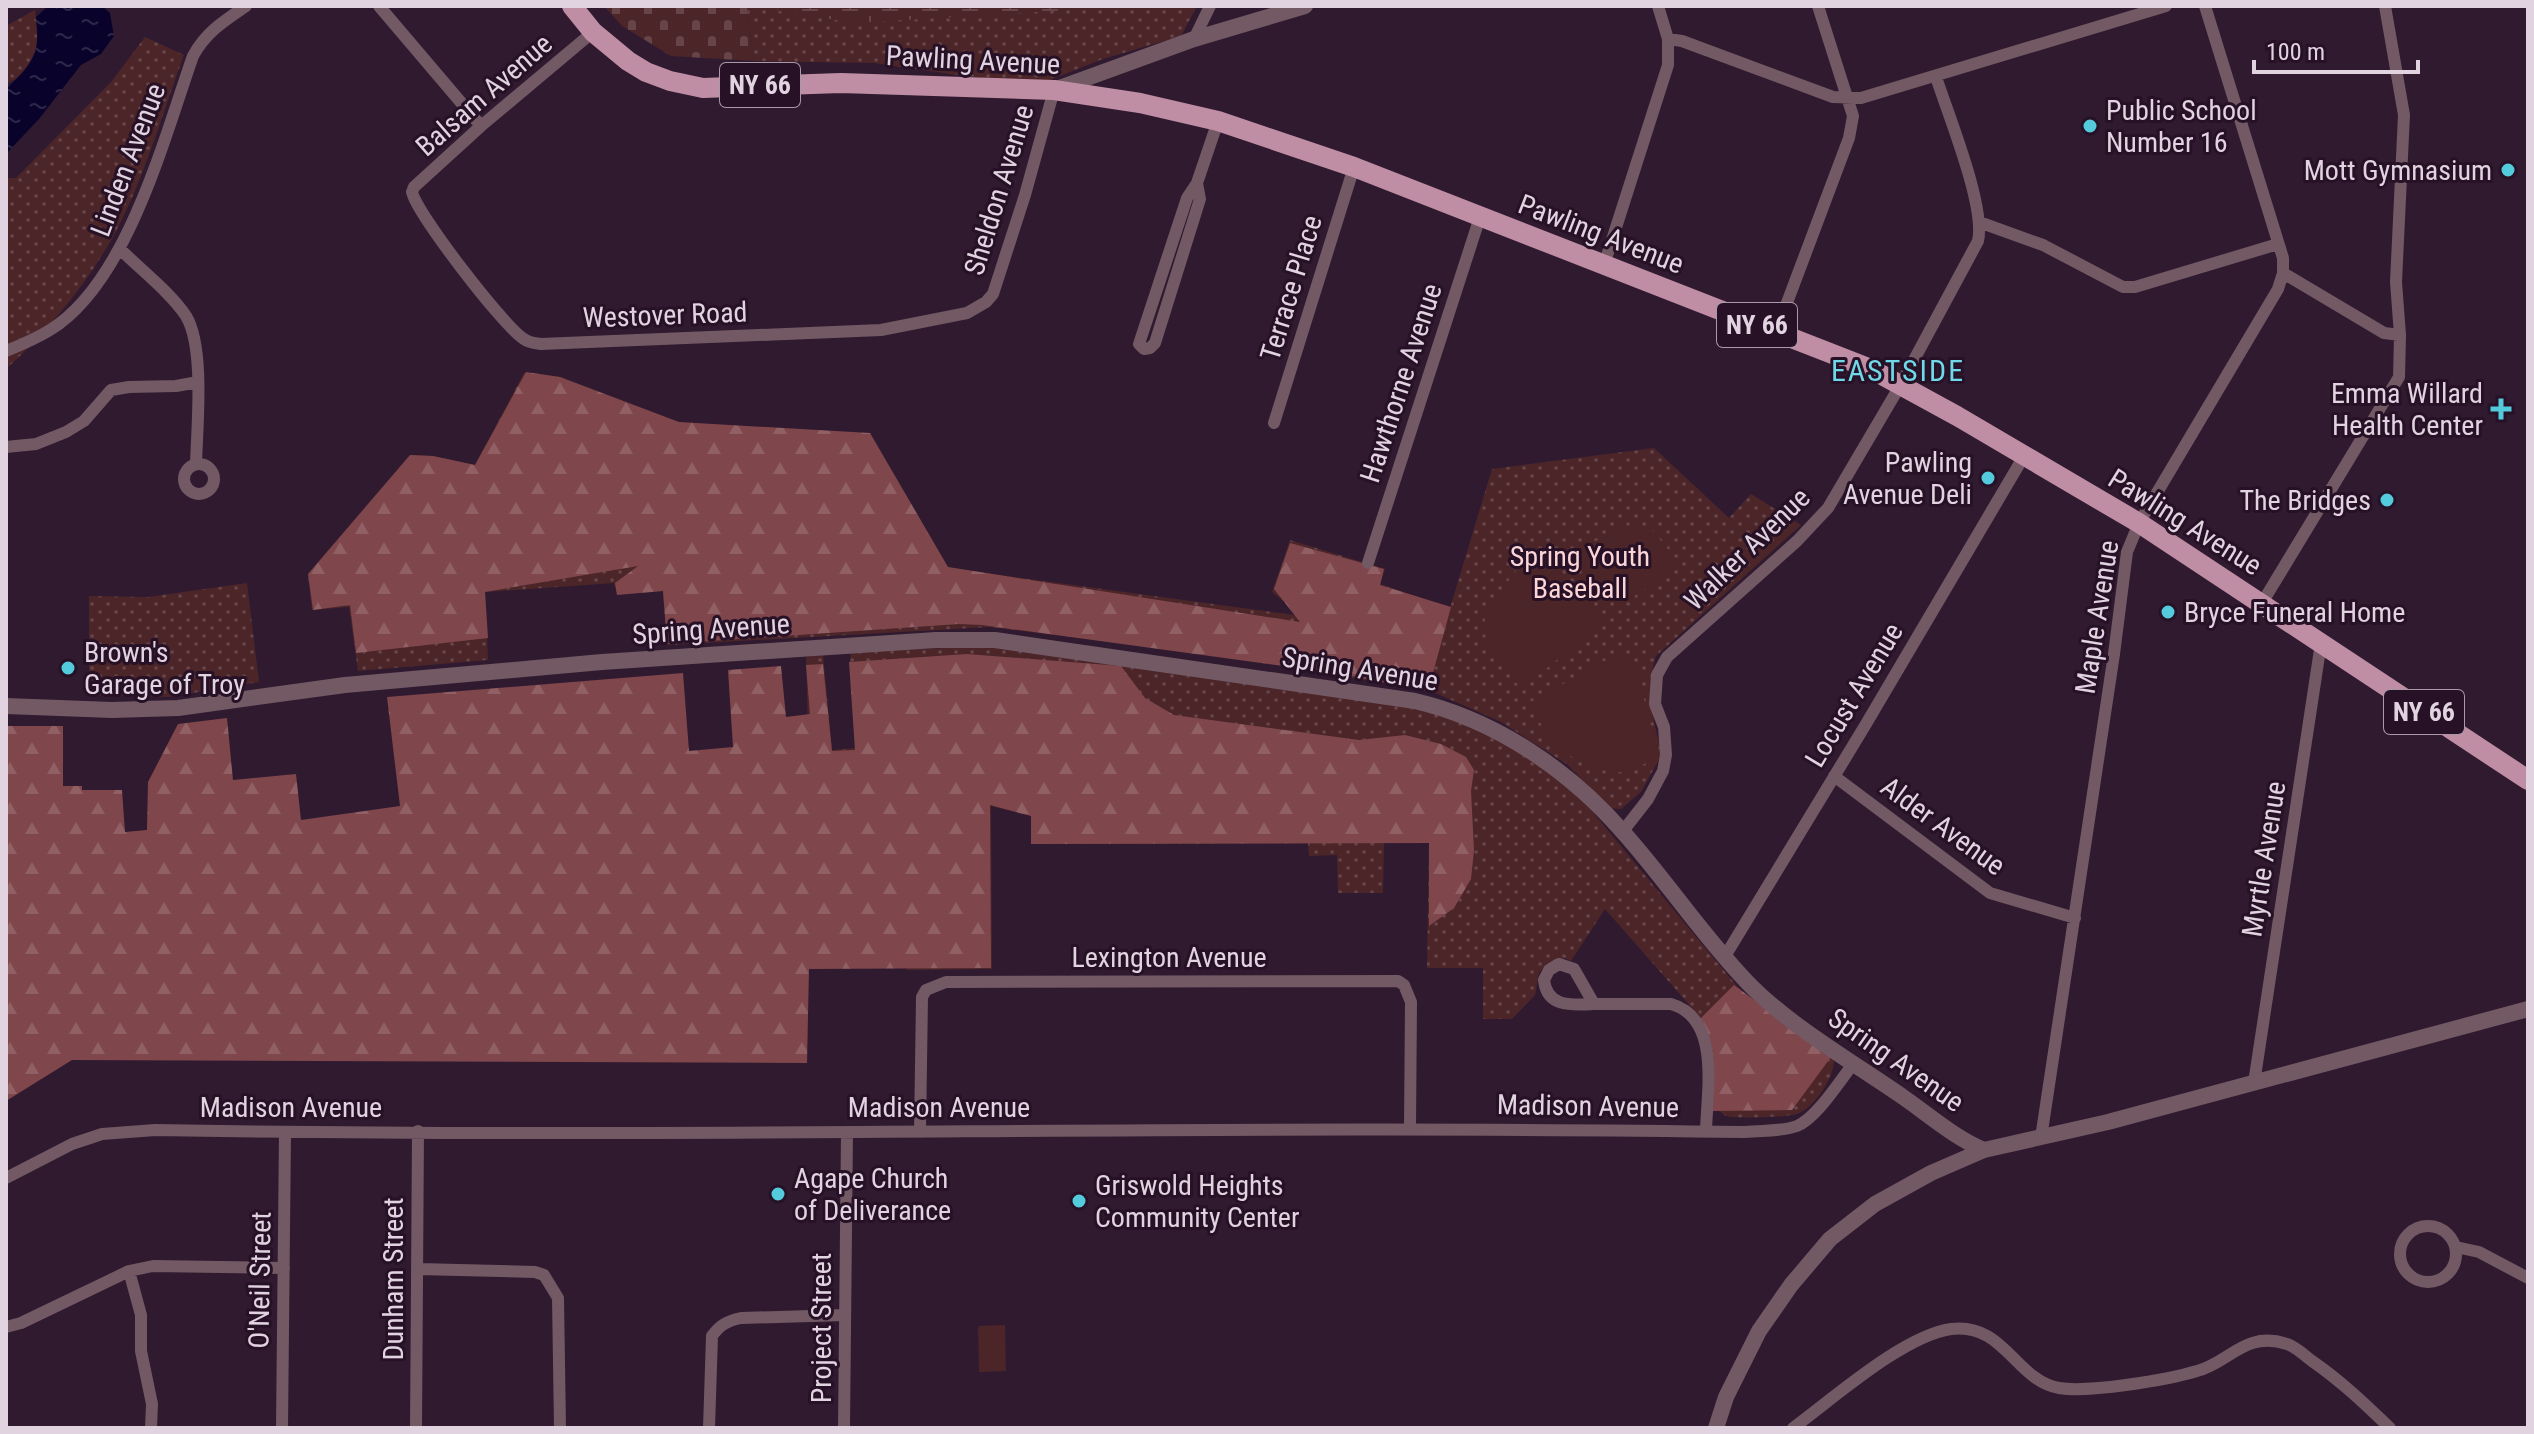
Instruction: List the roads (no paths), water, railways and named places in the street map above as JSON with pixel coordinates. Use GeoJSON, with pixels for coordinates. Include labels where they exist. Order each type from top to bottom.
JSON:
{"type":"FeatureCollection","features":[{"type":"Feature","properties":{"kind":"main road","name":"Pawling Avenue"},"geometry":{"type":"LineString","coordinates":[[572,6],[593,32],[646,72],[703,88],[841,83],[1054,90],[1140,103],[1218,121],[1354,167],[1871,369],[2139,523],[2528,780]]}},
{"type":"Feature","properties":{"kind":"street","name":"Linden Avenue"},"geometry":{"type":"LineString","coordinates":[[6,351],[52,329],[95,288],[120,249],[137,211],[193,56],[215,27],[246,6]]}},
{"type":"Feature","properties":{"kind":"street"},"geometry":{"type":"LineString","coordinates":[[379,6],[481,126]]}},
{"type":"Feature","properties":{"kind":"street"},"geometry":{"type":"LineString","coordinates":[[1194,39],[1210,6]]}},
{"type":"Feature","properties":{"kind":"street"},"geometry":{"type":"LineString","coordinates":[[1054,90],[1194,39],[1305,6]]}},
{"type":"Feature","properties":{"kind":"street"},"geometry":{"type":"LineString","coordinates":[[1604,265],[1668,65],[1668,39],[1658,6]]}},
{"type":"Feature","properties":{"kind":"street"},"geometry":{"type":"LineString","coordinates":[[1776,332],[1849,138],[1853,116],[1818,6]]}},
{"type":"Feature","properties":{"kind":"street"},"geometry":{"type":"LineString","coordinates":[[1668,39],[1682,41],[1833,97],[1849,99],[1936,77],[2166,6]]}},
{"type":"Feature","properties":{"kind":"street"},"geometry":{"type":"LineString","coordinates":[[2205,6],[2283,258],[2283,273],[2384,333],[2400,335]]}},
{"type":"Feature","properties":{"kind":"street"},"geometry":{"type":"LineString","coordinates":[[2262,603],[2399,377],[2396,282],[2404,115],[2385,6]]}},
{"type":"Feature","properties":{"kind":"street","name":"Balsam Avenue"},"geometry":{"type":"LineString","coordinates":[[413,197],[414,187],[593,32]]}},
{"type":"Feature","properties":{"kind":"street","name":"Walker Avenue"},"geometry":{"type":"LineString","coordinates":[[1623,831],[1648,799],[1663,771],[1666,755],[1664,727],[1655,704],[1657,675],[1667,657],[1797,541],[1828,508],[1901,384],[1978,241],[1975,199],[1936,77]]}},
{"type":"Feature","properties":{"kind":"street","name":"Sheldon Avenue"},"geometry":{"type":"LineString","coordinates":[[986,302],[993,294],[1025,195],[1054,90]]}},
{"type":"Feature","properties":{"kind":"street"},"geometry":{"type":"LineString","coordinates":[[1197,183],[1200,199],[1155,343],[1144,349],[1139,344],[1187,198],[1197,183],[1218,121]]}},
{"type":"Feature","properties":{"kind":"street","name":"Terrace Place"},"geometry":{"type":"LineString","coordinates":[[1274,423],[1354,167]]}},
{"type":"Feature","properties":{"kind":"street","name":"Westover Road"},"geometry":{"type":"LineString","coordinates":[[413,197],[423,217],[461,267],[511,328],[529,342],[541,344],[881,330],[967,313],[986,302]]}},
{"type":"Feature","properties":{"kind":"street","name":"Hawthorne Avenue"},"geometry":{"type":"LineString","coordinates":[[1368,563],[1480,217]]}},
{"type":"Feature","properties":{"kind":"street"},"geometry":{"type":"LineString","coordinates":[[1979,222],[2043,245],[2123,287],[2135,287],[2278,244]]}},
{"type":"Feature","properties":{"kind":"street"},"geometry":{"type":"LineString","coordinates":[[120,249],[186,317],[195,343],[198,382],[196,464]]}},
{"type":"Feature","properties":{"kind":"street","name":"Maple Avenue"},"geometry":{"type":"LineString","coordinates":[[2041,1138],[2127,552],[2139,523],[2278,289],[2283,273]]}},
{"type":"Feature","properties":{"kind":"street"},"geometry":{"type":"LineString","coordinates":[[6,447],[36,444],[66,432],[84,421],[111,390],[198,382]]}},
{"type":"Feature","properties":{"kind":"street","name":"Locust Avenue"},"geometry":{"type":"LineString","coordinates":[[1724,958],[2024,456]]}},
{"type":"Feature","properties":{"kind":"street","name":"Spring Avenue"},"geometry":{"type":"LineString","coordinates":[[6,706],[112,710],[178,708],[345,685],[602,662],[936,640],[995,640],[1415,701],[1465,716],[1536,755],[1570,779],[1623,831],[1724,958],[1750,985],[1778,1009],[1854,1063],[1984,1150]]}},
{"type":"Feature","properties":{"kind":"street","name":"Myrtle Avenue"},"geometry":{"type":"LineString","coordinates":[[2254,1083],[2321,643]]}},
{"type":"Feature","properties":{"kind":"street","name":"Alder Avenue"},"geometry":{"type":"LineString","coordinates":[[1834,776],[1990,893],[2075,918]]}},
{"type":"Feature","properties":{"kind":"street","name":"Lexington Avenue"},"geometry":{"type":"LineString","coordinates":[[920,1132],[921,1008],[926,990],[946,982],[1389,980],[1404,985],[1411,1002],[1410,1128]]}},
{"type":"Feature","properties":{"kind":"street"},"geometry":{"type":"LineString","coordinates":[[1594,1004],[1671,1004],[1680,1007],[1694,1019],[1706,1048],[1706,1131]]}},
{"type":"Feature","properties":{"kind":"street"},"geometry":{"type":"LineString","coordinates":[[1716,1428],[1726,1397],[1759,1331],[1791,1285],[1830,1239],[1875,1204],[1931,1173],[1984,1150],[2254,1083],[2528,1009]]}},
{"type":"Feature","properties":{"kind":"street","name":"Madison Avenue"},"geometry":{"type":"LineString","coordinates":[[6,1178],[72,1144],[102,1134],[155,1130],[1767,1130],[1801,1125],[1811,1117],[1854,1063]]}},
{"type":"Feature","properties":{"kind":"street","name":"Dunham Street"},"geometry":{"type":"LineString","coordinates":[[416,1428],[418,1131]]}},
{"type":"Feature","properties":{"kind":"street","name":"O'Neil Street"},"geometry":{"type":"LineString","coordinates":[[282,1428],[285,1132]]}},
{"type":"Feature","properties":{"kind":"street","name":"Project Street"},"geometry":{"type":"LineString","coordinates":[[844,1428],[847,1132]]}},
{"type":"Feature","properties":{"kind":"street"},"geometry":{"type":"LineString","coordinates":[[2456,1247],[2454,1264],[2449,1272],[2434,1281],[2416,1279],[2403,1267],[2404,1240],[2410,1233],[2427,1226],[2445,1231],[2456,1247],[2479,1252],[2528,1278]]}},
{"type":"Feature","properties":{"kind":"street"},"geometry":{"type":"LineString","coordinates":[[6,1327],[21,1323],[129,1271],[153,1266],[284,1268]]}},
{"type":"Feature","properties":{"kind":"street"},"geometry":{"type":"LineString","coordinates":[[418,1269],[535,1272],[544,1275],[558,1298],[560,1428]]}},
{"type":"Feature","properties":{"kind":"street"},"geometry":{"type":"LineString","coordinates":[[129,1271],[141,1315],[141,1351],[152,1404],[151,1428]]}},
{"type":"Feature","properties":{"kind":"street"},"geometry":{"type":"LineString","coordinates":[[709,1428],[712,1336],[720,1326],[729,1320],[741,1318],[844,1315]]}},
{"type":"Feature","properties":{"kind":"street"},"geometry":{"type":"LineString","coordinates":[[1793,1428],[1905,1346],[1929,1335],[1954,1329],[1976,1331],[1993,1338],[2045,1386],[2064,1389],[2177,1376],[2201,1371],[2240,1346],[2260,1342],[2286,1344],[2339,1380],[2390,1428]]}},
{"type":"Feature","properties":{"kind":"water"},"geometry":{"type":"Polygon","coordinates":[[[48,6],[102,6],[110,13],[114,36],[101,54],[81,65],[39,119],[6,154],[6,89],[33,58],[37,40],[36,17],[48,6]]]}},
{"type":"Feature","properties":{"kind":"place","name":"Public School Number 16"},"geometry":{"type":"Point","coordinates":[2090,126]}},
{"type":"Feature","properties":{"kind":"place","name":"Mott Gymnasium"},"geometry":{"type":"Point","coordinates":[2508,170]}},
{"type":"Feature","properties":{"kind":"place","name":"Emma Willard Health Center"},"geometry":{"type":"Point","coordinates":[2501,409]}},
{"type":"Feature","properties":{"kind":"place","name":"Pawling Avenue Deli"},"geometry":{"type":"Point","coordinates":[1988,478]}},
{"type":"Feature","properties":{"kind":"place","name":"The Bridges"},"geometry":{"type":"Point","coordinates":[2387,500]}},
{"type":"Feature","properties":{"kind":"place","name":"Bryce Funeral Home"},"geometry":{"type":"Point","coordinates":[2168,612]}},
{"type":"Feature","properties":{"kind":"place","name":"Brown's Garage of Troy"},"geometry":{"type":"Point","coordinates":[68,668]}},
{"type":"Feature","properties":{"kind":"place","name":"Agape Church of Deliverance"},"geometry":{"type":"Point","coordinates":[778,1194]}},
{"type":"Feature","properties":{"kind":"place","name":"Griswold Heights Community Center"},"geometry":{"type":"Point","coordinates":[1079,1201]}},
{"type":"Feature","properties":{"kind":"district","name":"EASTSIDE"},"geometry":{"type":"Point","coordinates":[1898,370]}},
{"type":"Feature","properties":{"kind":"park label","name":"Spring Youth Baseball"},"geometry":{"type":"Point","coordinates":[1580,572]}}]}
